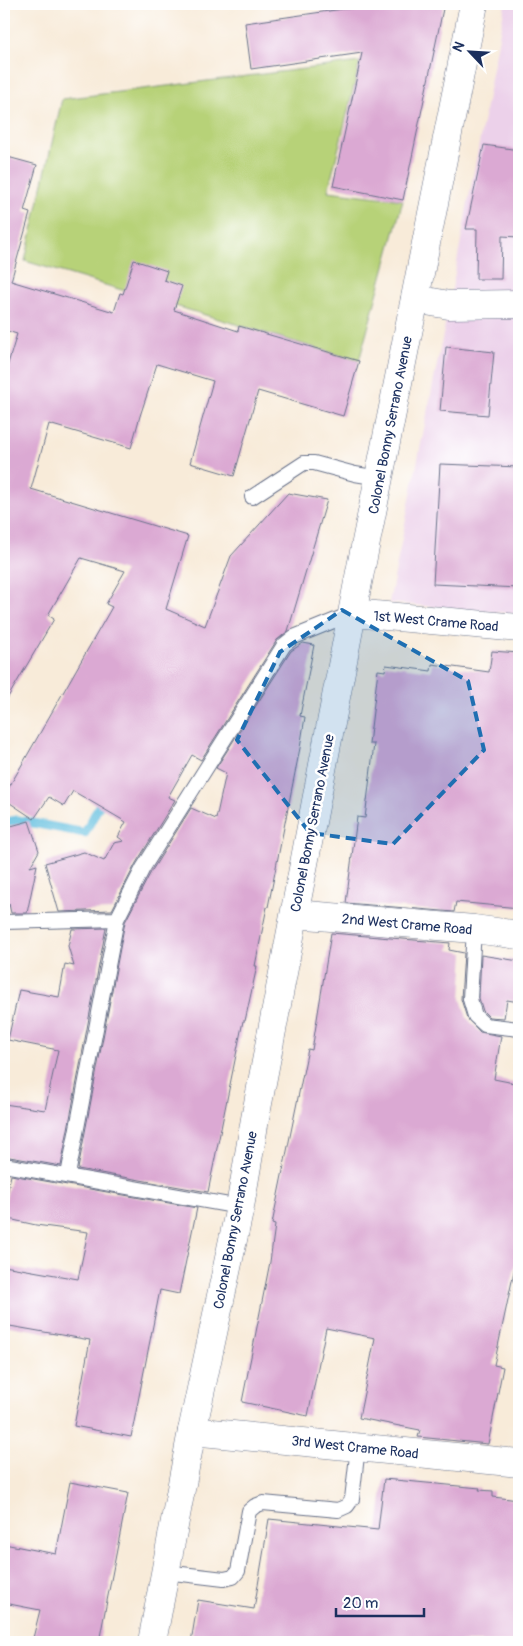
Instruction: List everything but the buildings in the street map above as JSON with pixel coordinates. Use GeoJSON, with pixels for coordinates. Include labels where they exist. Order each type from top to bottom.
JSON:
{"type":"FeatureCollection","features":[{"type":"Feature","properties":{"kind":"main road","name":"Colonel Bonny Serrano Avenue"},"geometry":{"type":"LineString","coordinates":[[152,1642],[192,1431],[240,1207],[379,478],[474,4]]}},
{"type":"Feature","properties":{"kind":"main road"},"geometry":{"type":"LineString","coordinates":[[415,299],[449,305],[519,304]]}},
{"type":"Feature","properties":{"kind":"main road","name":"1st West Crame Road"},"geometry":{"type":"LineString","coordinates":[[353,613],[519,628]]}},
{"type":"Feature","properties":{"kind":"main road","name":"2nd West Crame Road"},"geometry":{"type":"LineString","coordinates":[[295,914],[519,935]]}},
{"type":"Feature","properties":{"kind":"main road","name":"3rd West Crame Road"},"geometry":{"type":"LineString","coordinates":[[192,1431],[519,1463]]}},
{"type":"Feature","properties":{"kind":"lane"},"geometry":{"type":"LineString","coordinates":[[252,497],[304,463],[314,463],[354,474],[379,478]]}},
{"type":"Feature","properties":{"kind":"lane"},"geometry":{"type":"LineString","coordinates":[[68,1175],[117,919],[143,868],[284,645],[294,637],[353,613]]}},
{"type":"Feature","properties":{"kind":"lane"},"geometry":{"type":"LineString","coordinates":[[4,922],[117,919]]}},
{"type":"Feature","properties":{"kind":"lane"},"geometry":{"type":"LineString","coordinates":[[474,930],[470,999],[474,1016],[485,1024],[519,1029]]}},
{"type":"Feature","properties":{"kind":"lane"},"geometry":{"type":"LineString","coordinates":[[4,1165],[240,1207]]}},
{"type":"Feature","properties":{"kind":"lane"},"geometry":{"type":"LineString","coordinates":[[165,1572],[224,1580],[233,1577],[238,1571],[249,1511],[254,1506],[264,1503],[338,1510],[347,1506],[352,1499],[358,1447]]}},
{"type":"Feature","properties":{"kind":"highlighted area"},"geometry":{"type":"Polygon","coordinates":[[[342,610],[468,681],[484,750],[393,844],[310,833],[237,740],[280,652],[342,610]]]}},
{"type":"Feature","properties":{"kind":"shaded area"},"geometry":{"type":"Polygon","coordinates":[[[505,4],[519,4],[519,614],[389,603],[449,305],[505,4]]]}},
{"type":"Feature","properties":{"kind":"green space"},"geometry":{"type":"Polygon","coordinates":[[[360,62],[328,191],[403,200],[359,361],[25,261],[62,99],[360,62]]]}},
{"type":"Feature","properties":{"kind":"waterway"},"geometry":{"type":"LineString","coordinates":[[4,822],[17,820],[85,833],[104,796]]}}]}
